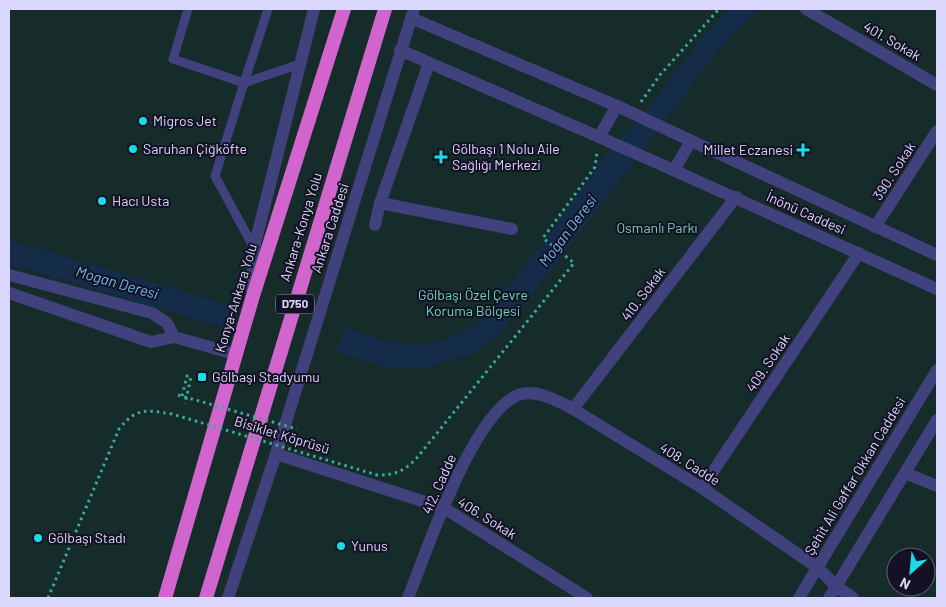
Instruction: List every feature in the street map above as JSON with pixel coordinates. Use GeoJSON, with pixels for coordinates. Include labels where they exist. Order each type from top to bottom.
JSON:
{"type":"FeatureCollection","features":[{"type":"Feature","properties":{"kind":"highway","name":"Konya-Ankara Yolu"},"geometry":{"type":"LineString","coordinates":[[165,598],[235,354],[344,9]]}},
{"type":"Feature","properties":{"kind":"highway","name":"Ankara-Konya Yolu"},"geometry":{"type":"LineString","coordinates":[[206,598],[384,9]]}},
{"type":"Feature","properties":{"kind":"street"},"geometry":{"type":"LineString","coordinates":[[252,299],[254,248],[314,9]]}},
{"type":"Feature","properties":{"kind":"street","name":"401. Sokak"},"geometry":{"type":"LineString","coordinates":[[806,9],[937,85]]}},
{"type":"Feature","properties":{"kind":"street"},"geometry":{"type":"LineString","coordinates":[[412,13],[937,255]]}},
{"type":"Feature","properties":{"kind":"street","name":"Ankara Caddesi"},"geometry":{"type":"LineString","coordinates":[[228,598],[276,454],[412,13]]}},
{"type":"Feature","properties":{"kind":"street","name":"İnönü Caddesi"},"geometry":{"type":"LineString","coordinates":[[400,50],[736,197],[937,289]]}},
{"type":"Feature","properties":{"kind":"street"},"geometry":{"type":"LineString","coordinates":[[374,225],[429,63]]}},
{"type":"Feature","properties":{"kind":"street"},"geometry":{"type":"LineString","coordinates":[[599,137],[617,106]]}},
{"type":"Feature","properties":{"kind":"street","name":"390. Sokak"},"geometry":{"type":"LineString","coordinates":[[875,227],[937,131]]}},
{"type":"Feature","properties":{"kind":"street"},"geometry":{"type":"LineString","coordinates":[[674,170],[686,138]]}},
{"type":"Feature","properties":{"kind":"street","name":"410. Sokak"},"geometry":{"type":"LineString","coordinates":[[574,409],[736,197]]}},
{"type":"Feature","properties":{"kind":"street"},"geometry":{"type":"LineString","coordinates":[[380,203],[512,229]]}},
{"type":"Feature","properties":{"kind":"street","name":"409. Sokak"},"geometry":{"type":"LineString","coordinates":[[702,488],[859,253]]}},
{"type":"Feature","properties":{"kind":"street"},"geometry":{"type":"LineString","coordinates":[[9,275],[152,313],[167,323],[174,337]]}},
{"type":"Feature","properties":{"kind":"street"},"geometry":{"type":"LineString","coordinates":[[9,293],[150,342],[174,337],[235,354]]}},
{"type":"Feature","properties":{"kind":"street","name":"Şehit Ali Gaffar Okkan Caddesi"},"geometry":{"type":"LineString","coordinates":[[799,598],[937,370]]}},
{"type":"Feature","properties":{"kind":"street","name":"408. Cadde"},"geometry":{"type":"LineString","coordinates":[[516,395],[533,393],[558,401],[574,409],[702,488],[818,568],[836,586],[853,598]]}},
{"type":"Feature","properties":{"kind":"street","name":"412. Cadde"},"geometry":{"type":"LineString","coordinates":[[408,598],[461,469],[484,428],[516,395]]}},
{"type":"Feature","properties":{"kind":"street"},"geometry":{"type":"LineString","coordinates":[[829,598],[937,420]]}},
{"type":"Feature","properties":{"kind":"street","name":"406. Sokak"},"geometry":{"type":"LineString","coordinates":[[276,454],[444,508],[587,598]]}},
{"type":"Feature","properties":{"kind":"street"},"geometry":{"type":"LineString","coordinates":[[905,473],[937,486]]}},
{"type":"Feature","properties":{"kind":"lane"},"geometry":{"type":"LineString","coordinates":[[188,9],[173,59],[244,83],[300,64]]}},
{"type":"Feature","properties":{"kind":"lane"},"geometry":{"type":"LineString","coordinates":[[254,248],[215,176],[268,9]]}},
{"type":"Feature","properties":{"kind":"path"},"geometry":{"type":"LineString","coordinates":[[638,106],[660,75],[719,9]]}},
{"type":"Feature","properties":{"kind":"path","name":"Bisiklet Köprüsü"},"geometry":{"type":"LineString","coordinates":[[48,598],[119,429],[136,413],[146,410],[172,414],[377,475],[394,475],[406,468],[416,459],[574,263],[543,238],[595,167],[596,158]]}},
{"type":"Feature","properties":{"kind":"path"},"geometry":{"type":"LineString","coordinates":[[185,404],[191,377],[187,376],[180,396],[297,429]]}},
{"type":"Feature","properties":{"kind":"green space","name":"Gölbaşı Özel Çevre Koruma Bölgesi"},"geometry":{"type":"Polygon","coordinates":[[[9,9],[937,9],[937,598],[9,598],[9,9]]]}},
{"type":"Feature","properties":{"kind":"water","name":"Mogan Deresi"},"geometry":{"type":"Polygon","coordinates":[[[728,9],[759,9],[719,49],[556,264],[499,335],[471,354],[423,369],[384,367],[336,352],[346,328],[390,342],[409,344],[444,341],[475,325],[543,243],[610,149],[644,113],[701,39],[728,9]]]}},
{"type":"Feature","properties":{"kind":"water","name":"Mogan Deresi"},"geometry":{"type":"Polygon","coordinates":[[[9,240],[231,305],[224,328],[9,264],[9,240]]]}},
{"type":"Feature","properties":{"kind":"place","name":"Migros Jet"},"geometry":{"type":"Point","coordinates":[143,121]}},
{"type":"Feature","properties":{"kind":"place","name":"Saruhan Çiğköfte"},"geometry":{"type":"Point","coordinates":[133,149]}},
{"type":"Feature","properties":{"kind":"place","name":"Millet Eczanesi"},"geometry":{"type":"Point","coordinates":[803,150]}},
{"type":"Feature","properties":{"kind":"place","name":"Gölbaşı 1 Nolu Aile Sağlığı Merkezi"},"geometry":{"type":"Point","coordinates":[441,157]}},
{"type":"Feature","properties":{"kind":"place","name":"Hacı Usta"},"geometry":{"type":"Point","coordinates":[102,201]}},
{"type":"Feature","properties":{"kind":"place","name":"Gölbaşı Stadyumu"},"geometry":{"type":"Point","coordinates":[202,377]}},
{"type":"Feature","properties":{"kind":"place","name":"Gölbaşı Stadı"},"geometry":{"type":"Point","coordinates":[38,538]}},
{"type":"Feature","properties":{"kind":"place","name":"Yunus"},"geometry":{"type":"Point","coordinates":[341,546]}},
{"type":"Feature","properties":{"kind":"park label","name":"Osmanlı Parkı"},"geometry":{"type":"Point","coordinates":[657,228]}}]}
